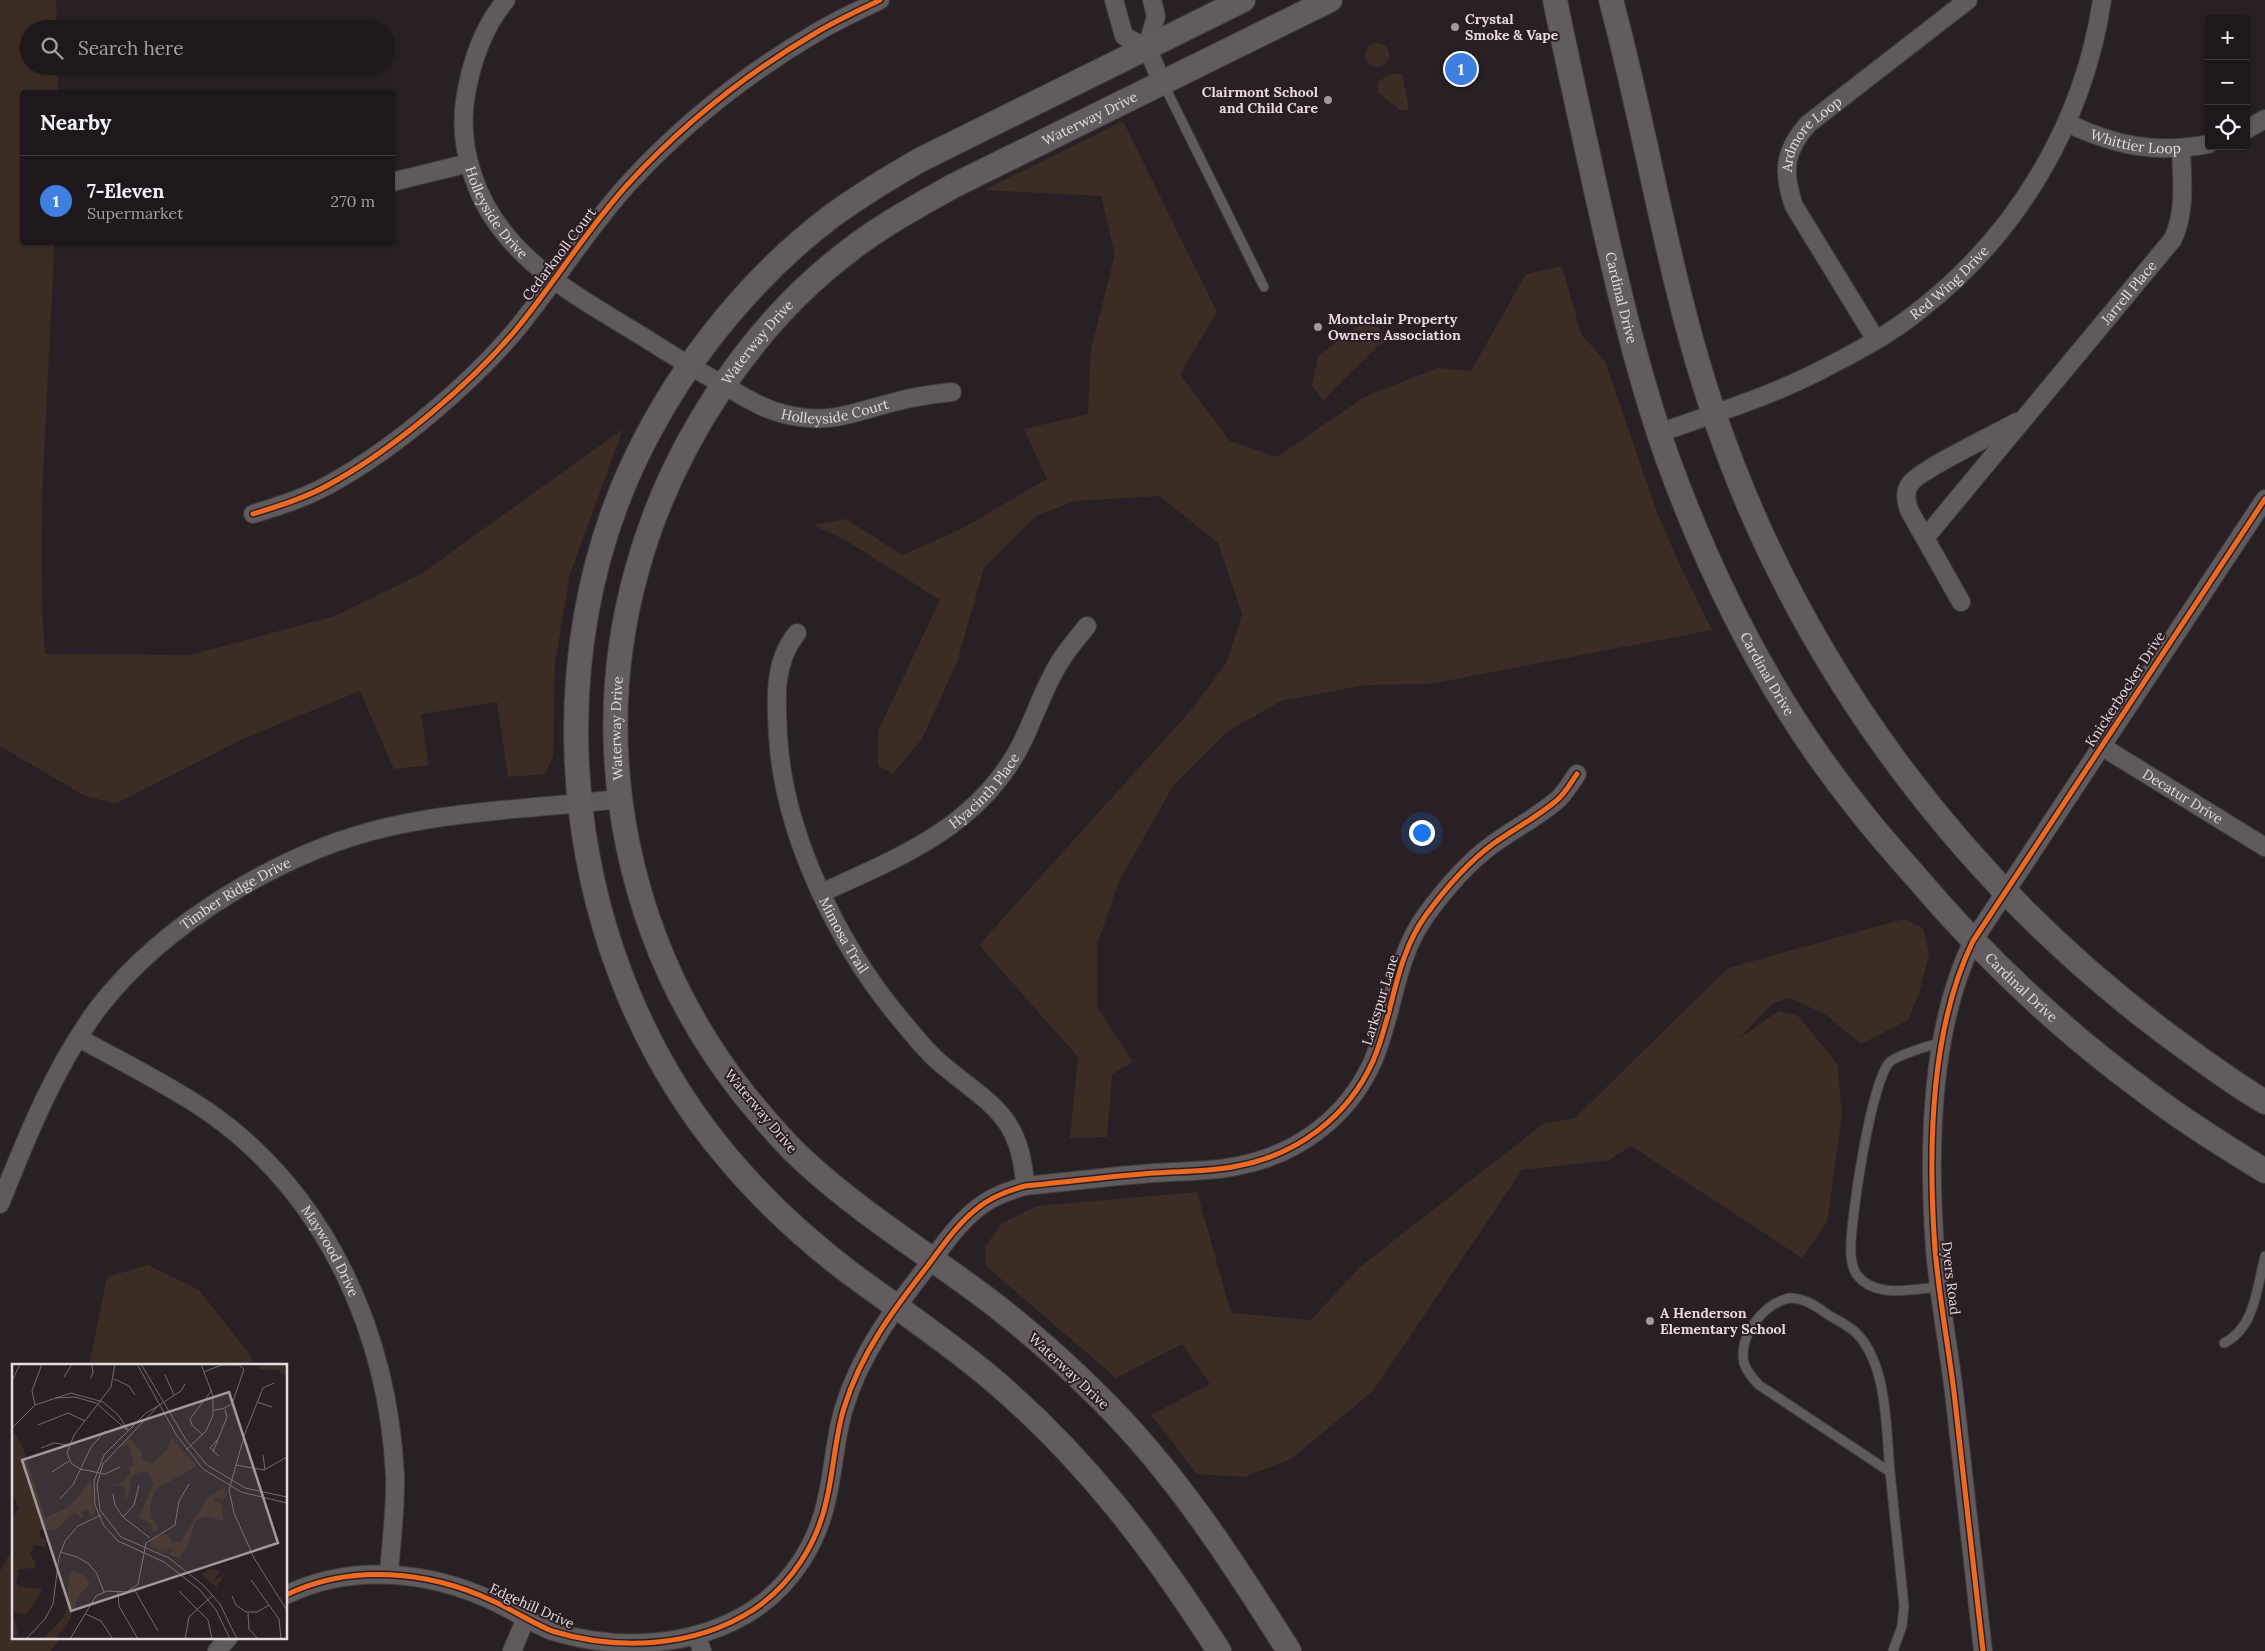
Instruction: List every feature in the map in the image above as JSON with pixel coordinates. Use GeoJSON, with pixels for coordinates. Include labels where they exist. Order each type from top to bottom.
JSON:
{"type":"FeatureCollection","features":[{"type":"Feature","properties":{"kind":"main road"},"geometry":{"type":"LineString","coordinates":[[1219,1651],[1172,1578],[1130,1520],[1040,1422],[990,1378],[850,1273],[803,1235],[763,1197],[726,1156],[693,1112],[669,1076],[639,1019],[613,953],[602,919],[588,856],[577,756],[578,688],[584,632],[592,588],[620,496],[645,440],[690,366],[757,283],[789,251],[830,217],[874,187],[920,160],[1243,0]]}},
{"type":"Feature","properties":{"kind":"main road","name":"Waterway Drive"},"geometry":{"type":"LineString","coordinates":[[1289,1651],[1230,1558],[1194,1507],[1144,1445],[1101,1399],[997,1307],[836,1189],[799,1157],[765,1121],[710,1047],[683,1002],[661,954],[642,905],[631,865],[619,799],[616,754],[616,703],[622,642],[631,593],[644,544],[662,496],[679,460],[724,385],[757,342],[793,301],[850,249],[900,216],[953,186],[1330,0]]}},
{"type":"Feature","properties":{"kind":"main road","name":"Cardinal Drive"},"geometry":{"type":"LineString","coordinates":[[1555,0],[1612,261],[1639,368],[1659,433],[1697,535],[1767,675],[1810,742],[1856,806],[1973,941],[2006,975],[2069,1031],[2142,1090],[2184,1120],[2265,1171]]}},
{"type":"Feature","properties":{"kind":"main road"},"geometry":{"type":"LineString","coordinates":[[1611,0],[1688,328],[1714,414],[1750,511],[1777,570],[1818,644],[1859,710],[1905,775],[1967,852],[2005,892],[2062,948],[2121,999],[2222,1074],[2265,1102]]}},
{"type":"Feature","properties":{"kind":"street","name":"Cedarknoll Court"},"geometry":{"type":"LineString","coordinates":[[253,514],[294,501],[337,480],[429,414],[473,375],[514,332],[552,280],[628,184],[666,146],[710,107],[774,59],[815,33],[880,0]]}},
{"type":"Feature","properties":{"kind":"street"},"geometry":{"type":"LineString","coordinates":[[1114,0],[1124,36],[1147,48],[1162,82]]}},
{"type":"Feature","properties":{"kind":"street"},"geometry":{"type":"LineString","coordinates":[[1147,48],[1156,16],[1152,0]]}},
{"type":"Feature","properties":{"kind":"street","name":"Ardmore Loop"},"geometry":{"type":"LineString","coordinates":[[1876,340],[1794,206],[1787,186],[1786,169],[1789,152],[1796,137],[1808,124],[1968,0]]}},
{"type":"Feature","properties":{"kind":"street","name":"Red Wing Drive"},"geometry":{"type":"LineString","coordinates":[[1659,433],[1769,394],[1823,369],[1876,340],[1920,311],[1955,281],[1987,249],[2015,213],[2040,175],[2067,123],[2087,70],[2102,0]]}},
{"type":"Feature","properties":{"kind":"street","name":"Holleyside Drive"},"geometry":{"type":"LineString","coordinates":[[500,2],[478,48],[469,76],[464,105],[464,140],[469,164],[488,213],[522,254],[552,280],[724,385]]}},
{"type":"Feature","properties":{"kind":"street"},"geometry":{"type":"LineString","coordinates":[[2250,127],[2265,118]]}},
{"type":"Feature","properties":{"kind":"street","name":"Whittier Loop"},"geometry":{"type":"LineString","coordinates":[[2067,123],[2117,143],[2150,149],[2181,149],[2205,145]]}},
{"type":"Feature","properties":{"kind":"street","name":"Jarrell Place"},"geometry":{"type":"LineString","coordinates":[[1924,538],[2026,418],[2173,239],[2180,223],[2183,206],[2181,149]]}},
{"type":"Feature","properties":{"kind":"street"},"geometry":{"type":"LineString","coordinates":[[395,181],[469,164]]}},
{"type":"Feature","properties":{"kind":"street","name":"Holleyside Court"},"geometry":{"type":"LineString","coordinates":[[724,385],[763,407],[782,414],[808,419],[833,419],[899,401],[952,392]]}},
{"type":"Feature","properties":{"kind":"street","name":"Jarrell Place"},"geometry":{"type":"LineString","coordinates":[[1961,602],[1908,510],[1906,500],[1910,483],[1918,476],[2026,418]]}},
{"type":"Feature","properties":{"kind":"street","name":"Knickerbocker Drive"},"geometry":{"type":"LineString","coordinates":[[2005,892],[2265,498]]}},
{"type":"Feature","properties":{"kind":"street","name":"Hyacinth Place"},"geometry":{"type":"LineString","coordinates":[[821,893],[912,852],[942,833],[971,809],[991,789],[1016,753],[1063,655],[1087,626]]}},
{"type":"Feature","properties":{"kind":"street","name":"Mimosa Trail"},"geometry":{"type":"LineString","coordinates":[[796,634],[784,654],[778,672],[779,749],[793,815],[821,893],[836,926],[866,974],[900,1019],[938,1061],[987,1098],[1008,1122],[1018,1142],[1024,1163],[1025,1186]]}},
{"type":"Feature","properties":{"kind":"street","name":"Decatur Drive"},"geometry":{"type":"LineString","coordinates":[[2101,746],[2265,847]]}},
{"type":"Feature","properties":{"kind":"street","name":"Larkspur Lane"},"geometry":{"type":"LineString","coordinates":[[932,1259],[963,1221],[981,1205],[1002,1194],[1025,1186],[1235,1167],[1283,1153],[1304,1141],[1327,1124],[1355,1092],[1373,1062],[1384,1029],[1398,972],[1424,917],[1448,886],[1480,855],[1558,800],[1577,774]]}},
{"type":"Feature","properties":{"kind":"street","name":"Timber Ridge Drive"},"geometry":{"type":"LineString","coordinates":[[0,1204],[26,1139],[54,1080],[99,1008],[118,986],[164,941],[221,900],[267,873],[315,849],[389,827],[444,818],[619,799]]}},
{"type":"Feature","properties":{"kind":"street","name":"Dyers Road"},"geometry":{"type":"LineString","coordinates":[[1983,1651],[1952,1374],[1939,1287],[1933,1216],[1934,1118],[1941,1042],[1959,971],[1973,941],[2005,892]]}},
{"type":"Feature","properties":{"kind":"street","name":"Maywood Drive"},"geometry":{"type":"LineString","coordinates":[[79,1038],[181,1094],[208,1112],[240,1138],[292,1191],[332,1249],[354,1292],[370,1333],[382,1377],[392,1432],[395,1479],[389,1574]]}},
{"type":"Feature","properties":{"kind":"street","name":"Edgehill Drive"},"geometry":{"type":"LineString","coordinates":[[288,1594],[326,1580],[350,1576],[389,1574],[425,1578],[459,1587],[493,1600],[552,1630],[582,1640],[618,1645],[699,1644],[727,1624],[754,1609],[776,1591],[795,1570],[810,1546],[819,1526],[827,1498],[836,1436],[844,1406],[858,1369],[876,1334],[932,1259]]}},
{"type":"Feature","properties":{"kind":"street"},"geometry":{"type":"LineString","coordinates":[[512,1651],[526,1618]]}},
{"type":"Feature","properties":{"kind":"street"},"geometry":{"type":"LineString","coordinates":[[217,1651],[228,1638]]}},
{"type":"Feature","properties":{"kind":"lane"},"geometry":{"type":"LineString","coordinates":[[1162,82],[1264,288]]}},
{"type":"Feature","properties":{"kind":"lane"},"geometry":{"type":"LineString","coordinates":[[1939,1287],[1900,1290],[1873,1289],[1856,1274],[1851,1254],[1851,1232],[1871,1108],[1883,1070],[1891,1061],[1941,1042]]}},
{"type":"Feature","properties":{"kind":"lane"},"geometry":{"type":"LineString","coordinates":[[2224,1343],[2241,1330],[2250,1317],[2265,1256]]}},
{"type":"Feature","properties":{"kind":"lane"},"geometry":{"type":"LineString","coordinates":[[1890,1472],[1759,1386],[1750,1375],[1744,1363],[1744,1349],[1748,1336],[1766,1308],[1776,1301],[1799,1298],[1812,1303],[1854,1331],[1868,1349],[1877,1370],[1882,1400],[1890,1472],[1904,1606],[1902,1626],[1893,1651]]}},
{"type":"Feature","properties":{"kind":"shaded area"},"geometry":{"type":"Polygon","coordinates":[[[0,0],[56,0],[57,20],[20,20],[20,75],[57,75],[58,90],[20,90],[20,245],[54,245],[42,500],[42,603],[45,654],[190,655],[335,616],[421,574],[623,429],[570,574],[555,663],[553,756],[545,774],[508,777],[497,702],[421,714],[429,765],[394,769],[360,691],[245,738],[115,804],[83,795],[0,746],[0,0]]]}},
{"type":"Feature","properties":{"kind":"shaded area"},"geometry":{"type":"Polygon","coordinates":[[[1377,43],[1382,44],[1388,50],[1388,60],[1382,66],[1377,67],[1372,66],[1366,60],[1365,55],[1366,50],[1372,44],[1377,43]]]}},
{"type":"Feature","properties":{"kind":"shaded area"},"geometry":{"type":"Polygon","coordinates":[[[1390,74],[1402,74],[1409,110],[1400,110],[1378,93],[1378,82],[1390,74]]]}},
{"type":"Feature","properties":{"kind":"shaded area"},"geometry":{"type":"Polygon","coordinates":[[[1123,121],[1217,312],[1180,374],[1230,441],[1277,457],[1364,397],[1437,368],[1471,371],[1526,274],[1562,266],[1581,334],[1605,361],[1656,510],[1677,559],[1712,630],[1430,684],[1365,685],[1281,701],[1227,732],[1173,786],[1118,883],[1097,945],[1097,1007],[1133,1062],[1112,1074],[1107,1137],[1070,1138],[1078,1057],[979,945],[1193,708],[1227,662],[1242,614],[1218,543],[1159,496],[1075,501],[1036,516],[984,568],[957,662],[922,739],[893,774],[878,766],[878,731],[940,600],[845,540],[813,525],[846,519],[902,555],[961,529],[1047,479],[1024,429],[1088,414],[1091,349],[1115,254],[1101,196],[984,190],[1123,121]]]}},
{"type":"Feature","properties":{"kind":"shaded area"},"geometry":{"type":"Polygon","coordinates":[[[1375,319],[1386,342],[1378,346],[1323,400],[1312,385],[1318,356],[1356,327],[1375,319]]]}},
{"type":"Feature","properties":{"kind":"shaded area"},"geometry":{"type":"Polygon","coordinates":[[[1904,919],[1923,928],[1929,954],[1920,991],[1908,1020],[1861,1044],[1825,1014],[1789,998],[1772,1004],[1738,1039],[1779,1011],[1798,1016],[1837,1063],[1842,1115],[1827,1222],[1802,1258],[1631,1146],[1609,1160],[1522,1170],[1373,1391],[1291,1459],[1244,1477],[1197,1474],[1151,1415],[1210,1384],[1182,1344],[1116,1378],[986,1266],[985,1247],[1002,1223],[1037,1206],[1197,1192],[1231,1313],[1311,1320],[1360,1267],[1543,1124],[1575,1118],[1728,968],[1904,919]]]}},
{"type":"Feature","properties":{"kind":"shaded area"},"geometry":{"type":"Polygon","coordinates":[[[148,1265],[199,1290],[251,1356],[253,1364],[89,1364],[107,1277],[148,1265]]]}},
{"type":"Feature","properties":{"kind":"shaded area"},"geometry":{"type":"Polygon","coordinates":[[[12,1550],[12,1638],[60,1638],[51,1651],[0,1651],[0,1571],[12,1550]]]}},
{"type":"Feature","properties":{"kind":"cycle path"},"geometry":{"type":"LineString","coordinates":[[253,514],[296,500],[327,486],[384,450],[432,413],[476,372],[514,332],[613,202],[628,184],[670,142],[715,102],[764,66],[822,29],[880,0]]}},
{"type":"Feature","properties":{"kind":"cycle path"},"geometry":{"type":"LineString","coordinates":[[1983,1651],[1954,1392],[1935,1249],[1932,1172],[1935,1092],[1940,1052],[1948,1013],[1959,976],[1973,941],[2265,499]]}},
{"type":"Feature","properties":{"kind":"cycle path"},"geometry":{"type":"LineString","coordinates":[[288,1594],[311,1585],[337,1578],[363,1575],[417,1577],[468,1591],[552,1631],[603,1642],[629,1643],[681,1639],[730,1623],[753,1610],[767,1600],[791,1575],[810,1547],[823,1515],[844,1408],[860,1368],[891,1315],[958,1226],[979,1207],[990,1200],[1025,1186],[1138,1174],[1227,1168],[1259,1161],[1280,1153],[1300,1143],[1318,1130],[1335,1116],[1350,1099],[1373,1061],[1386,1024],[1407,950],[1415,932],[1426,915],[1474,859],[1556,801],[1577,774]]}},
{"type":"Feature","properties":{"kind":"place","name":"Crystal Smoke & Vape"},"geometry":{"type":"Point","coordinates":[1455,27]}},
{"type":"Feature","properties":{"kind":"place","name":"7-Eleven"},"geometry":{"type":"Point","coordinates":[1461,69]}},
{"type":"Feature","properties":{"kind":"place","name":"Clairmont School and Child Care"},"geometry":{"type":"Point","coordinates":[1328,100]}},
{"type":"Feature","properties":{"kind":"place","name":"Montclair Property Owners Association"},"geometry":{"type":"Point","coordinates":[1318,327]}},
{"type":"Feature","properties":{"kind":"place","name":"A Henderson Elementary School"},"geometry":{"type":"Point","coordinates":[1650,1321]}}]}
